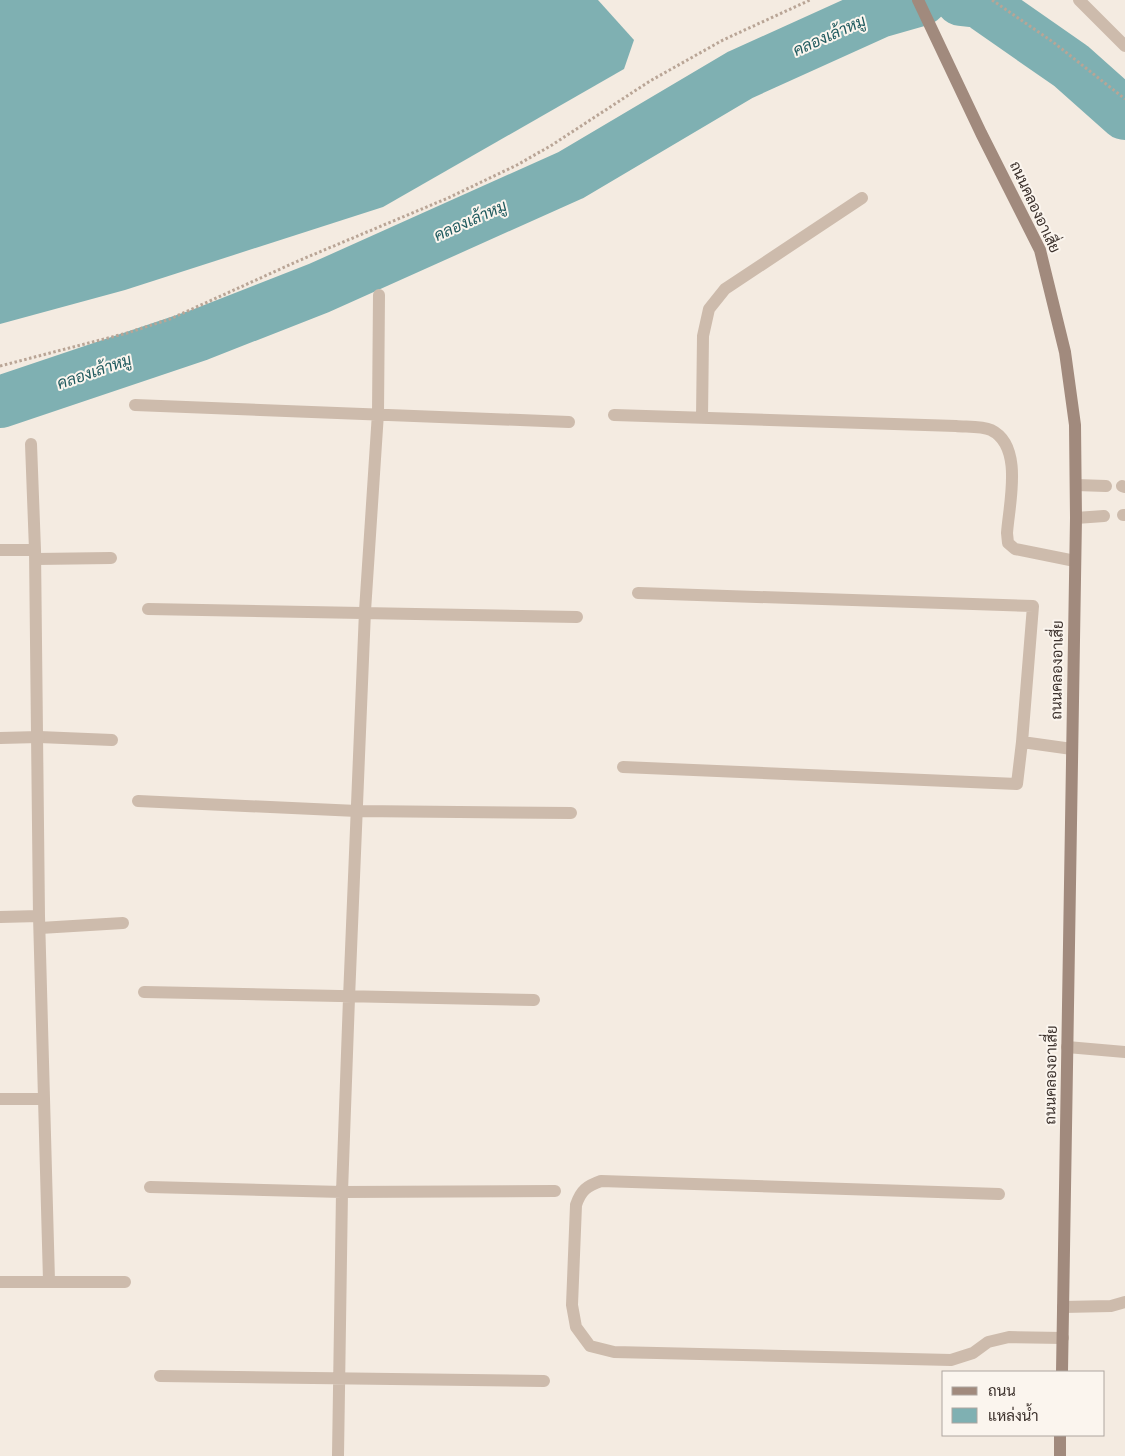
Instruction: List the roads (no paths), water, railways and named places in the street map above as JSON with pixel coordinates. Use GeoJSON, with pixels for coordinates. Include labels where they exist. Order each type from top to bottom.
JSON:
{"type":"FeatureCollection","features":[{"type":"Feature","properties":{"kind":"street","name":"ถนนคลองอาเสี่ย"},"geometry":{"type":"LineString","coordinates":[[918,0],[981,133],[1040,250],[1065,352],[1075,424],[1076,518],[1062,1371]]}},
{"type":"Feature","properties":{"kind":"street"},"geometry":{"type":"LineString","coordinates":[[1080,0],[1125,46]]}},
{"type":"Feature","properties":{"kind":"street"},"geometry":{"type":"LineString","coordinates":[[702,418],[703,336],[709,309],[725,289],[862,198]]}},
{"type":"Feature","properties":{"kind":"street"},"geometry":{"type":"LineString","coordinates":[[338,1456],[342,1192],[365,611],[378,413],[379,295]]}},
{"type":"Feature","properties":{"kind":"street"},"geometry":{"type":"LineString","coordinates":[[135,405],[378,413],[569,422]]}},
{"type":"Feature","properties":{"kind":"street"},"geometry":{"type":"LineString","coordinates":[[614,415],[956,426],[991,430],[1004,441],[1013,461],[1007,532],[1008,543],[1014,549],[1075,561]]}},
{"type":"Feature","properties":{"kind":"street"},"geometry":{"type":"LineString","coordinates":[[31,444],[36,555],[39,737],[39,922],[49,1282]]}},
{"type":"Feature","properties":{"kind":"street"},"geometry":{"type":"LineString","coordinates":[[1076,485],[1106,486]]}},
{"type":"Feature","properties":{"kind":"street"},"geometry":{"type":"LineString","coordinates":[[1076,518],[1104,516]]}},
{"type":"Feature","properties":{"kind":"street"},"geometry":{"type":"LineString","coordinates":[[0,550],[36,555],[111,558]]}},
{"type":"Feature","properties":{"kind":"street"},"geometry":{"type":"LineString","coordinates":[[623,767],[1017,784],[1022,742],[1033,606],[638,593]]}},
{"type":"Feature","properties":{"kind":"street"},"geometry":{"type":"LineString","coordinates":[[148,609],[365,611],[577,617]]}},
{"type":"Feature","properties":{"kind":"street"},"geometry":{"type":"LineString","coordinates":[[0,738],[39,737],[112,740]]}},
{"type":"Feature","properties":{"kind":"street"},"geometry":{"type":"LineString","coordinates":[[1022,742],[1072,748]]}},
{"type":"Feature","properties":{"kind":"street"},"geometry":{"type":"LineString","coordinates":[[138,801],[357,811],[571,813]]}},
{"type":"Feature","properties":{"kind":"street"},"geometry":{"type":"LineString","coordinates":[[0,918],[39,922],[123,923]]}},
{"type":"Feature","properties":{"kind":"street"},"geometry":{"type":"LineString","coordinates":[[144,992],[349,998],[534,1000]]}},
{"type":"Feature","properties":{"kind":"street"},"geometry":{"type":"LineString","coordinates":[[1067,1047],[1125,1052]]}},
{"type":"Feature","properties":{"kind":"street"},"geometry":{"type":"LineString","coordinates":[[0,1099],[44,1099]]}},
{"type":"Feature","properties":{"kind":"street"},"geometry":{"type":"LineString","coordinates":[[999,1194],[601,1181],[587,1186],[580,1193],[576,1204],[572,1305],[576,1327],[590,1346],[614,1352],[941,1360],[951,1360],[973,1353],[988,1342],[1009,1337],[1063,1338]]}},
{"type":"Feature","properties":{"kind":"street"},"geometry":{"type":"LineString","coordinates":[[150,1186],[342,1192],[555,1191]]}},
{"type":"Feature","properties":{"kind":"street"},"geometry":{"type":"LineString","coordinates":[[0,1282],[125,1282]]}},
{"type":"Feature","properties":{"kind":"street"},"geometry":{"type":"LineString","coordinates":[[1063,1307],[1111,1306],[1125,1302]]}},
{"type":"Feature","properties":{"kind":"street"},"geometry":{"type":"LineString","coordinates":[[160,1376],[544,1381]]}},
{"type":"Feature","properties":{"kind":"street"},"geometry":{"type":"LineString","coordinates":[[1060,1436],[1060,1456]]}},
{"type":"Feature","properties":{"kind":"water"},"geometry":{"type":"Polygon","coordinates":[[[0,0],[598,0],[634,40],[624,69],[383,207],[125,290],[0,324],[0,0]]]}},
{"type":"Feature","properties":{"kind":"waterway","name":"คลองเล้าหมู"},"geometry":{"type":"LineString","coordinates":[[0,402],[199,335],[319,288],[571,175],[740,75],[879,12],[921,0]]}},
{"type":"Feature","properties":{"kind":"waterway","name":"คลองเล้าหมู"},"geometry":{"type":"LineString","coordinates":[[961,0],[979,2],[1071,66],[1125,114]]}}]}
